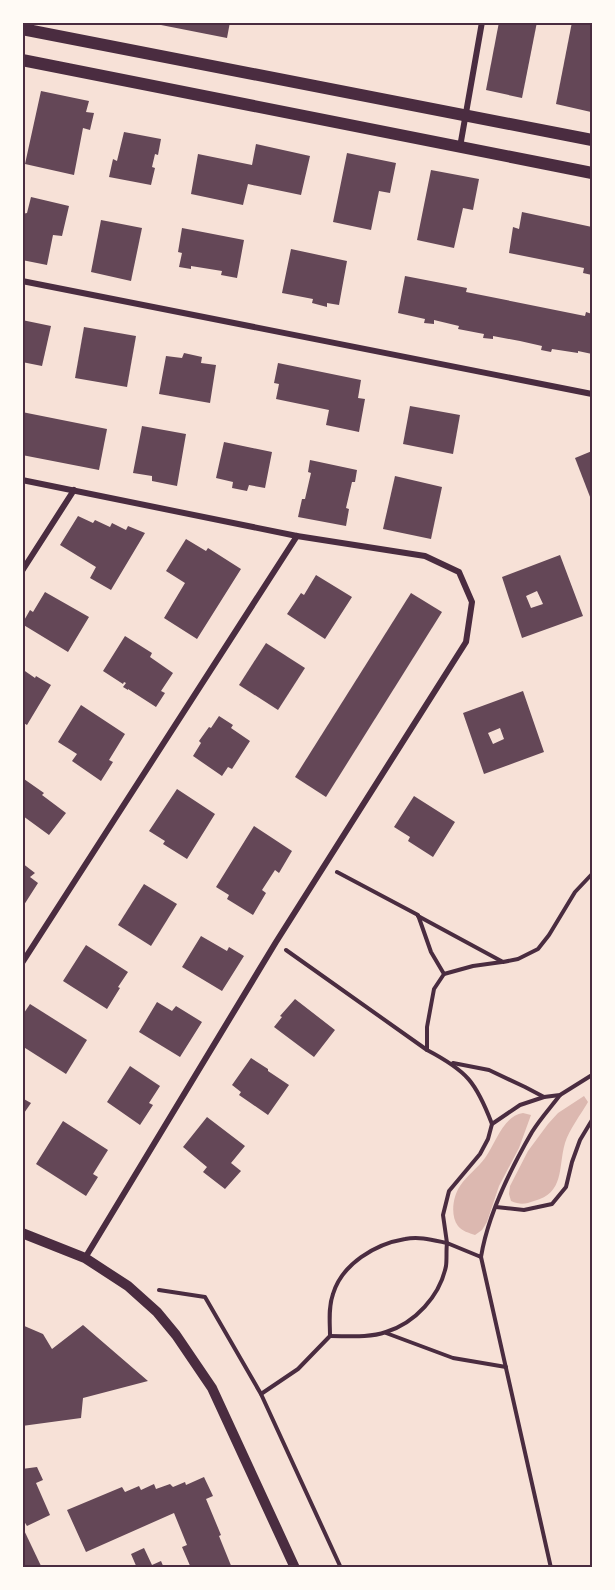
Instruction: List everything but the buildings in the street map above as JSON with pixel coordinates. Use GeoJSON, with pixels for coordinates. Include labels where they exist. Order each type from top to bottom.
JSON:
{"type":"FeatureCollection","features":[{"type":"Feature","properties":{"kind":"main road"},"geometry":{"type":"LineString","coordinates":[[31,28],[592,140]]}},
{"type":"Feature","properties":{"kind":"main road"},"geometry":{"type":"LineString","coordinates":[[22,60],[592,173]]}},
{"type":"Feature","properties":{"kind":"street"},"geometry":{"type":"LineString","coordinates":[[460,148],[482,22]]}},
{"type":"Feature","properties":{"kind":"street"},"geometry":{"type":"LineString","coordinates":[[22,282],[592,394]]}},
{"type":"Feature","properties":{"kind":"street"},"geometry":{"type":"LineString","coordinates":[[22,480],[297,536],[425,556],[459,572],[472,602],[466,642],[276,942],[85,1258]]}},
{"type":"Feature","properties":{"kind":"street"},"geometry":{"type":"LineString","coordinates":[[22,571],[74,490]]}},
{"type":"Feature","properties":{"kind":"street"},"geometry":{"type":"LineString","coordinates":[[22,963],[297,536]]}},
{"type":"Feature","properties":{"kind":"street"},"geometry":{"type":"LineString","coordinates":[[22,1233],[85,1258],[128,1286],[157,1311],[212,1388],[295,1568]]}},
{"type":"Feature","properties":{"kind":"path"},"geometry":{"type":"LineString","coordinates":[[325,865],[503,962]]}},
{"type":"Feature","properties":{"kind":"path"},"geometry":{"type":"LineString","coordinates":[[427,1050],[427,1027],[434,989],[444,974],[473,966],[518,959],[538,949],[576,892],[592,874]]}},
{"type":"Feature","properties":{"kind":"path"},"geometry":{"type":"LineString","coordinates":[[418,915],[431,952],[444,974]]}},
{"type":"Feature","properties":{"kind":"path"},"geometry":{"type":"LineString","coordinates":[[261,1394],[298,1369],[330,1336],[365,1336],[385,1333],[404,1324],[422,1310],[440,1285],[446,1265],[447,1243],[443,1215],[449,1191],[480,1154],[488,1139],[492,1124],[482,1098],[467,1076],[451,1062],[427,1050],[276,942]]}},
{"type":"Feature","properties":{"kind":"path"},"geometry":{"type":"LineString","coordinates":[[451,1062],[489,1070],[544,1097]]}},
{"type":"Feature","properties":{"kind":"path"},"geometry":{"type":"LineString","coordinates":[[551,1568],[481,1257],[484,1238],[499,1196],[533,1131],[560,1095],[592,1075]]}},
{"type":"Feature","properties":{"kind":"path"},"geometry":{"type":"LineString","coordinates":[[492,1124],[520,1105],[544,1097],[560,1095]]}},
{"type":"Feature","properties":{"kind":"path"},"geometry":{"type":"LineString","coordinates":[[496,1207],[524,1210],[552,1204],[566,1187],[580,1140],[592,1120]]}},
{"type":"Feature","properties":{"kind":"path"},"geometry":{"type":"LineString","coordinates":[[330,1336],[329,1314],[333,1293],[341,1277],[358,1260],[379,1246],[405,1239],[425,1238],[447,1243],[481,1257]]}},
{"type":"Feature","properties":{"kind":"path"},"geometry":{"type":"LineString","coordinates":[[128,1286],[205,1297],[261,1394],[341,1568]]}},
{"type":"Feature","properties":{"kind":"path"},"geometry":{"type":"LineString","coordinates":[[385,1333],[453,1358],[506,1367]]}},
{"type":"Feature","properties":{"kind":"shaded area"},"geometry":{"type":"Polygon","coordinates":[[[584,1096],[588,1102],[567,1138],[556,1185],[544,1197],[531,1202],[520,1204],[511,1201],[510,1186],[528,1151],[558,1113],[584,1096]]]}},
{"type":"Feature","properties":{"kind":"shaded area"},"geometry":{"type":"Polygon","coordinates":[[[523,1113],[531,1115],[519,1148],[499,1186],[487,1222],[475,1235],[466,1232],[458,1226],[454,1217],[453,1206],[458,1190],[485,1158],[510,1119],[523,1113]]]}}]}
